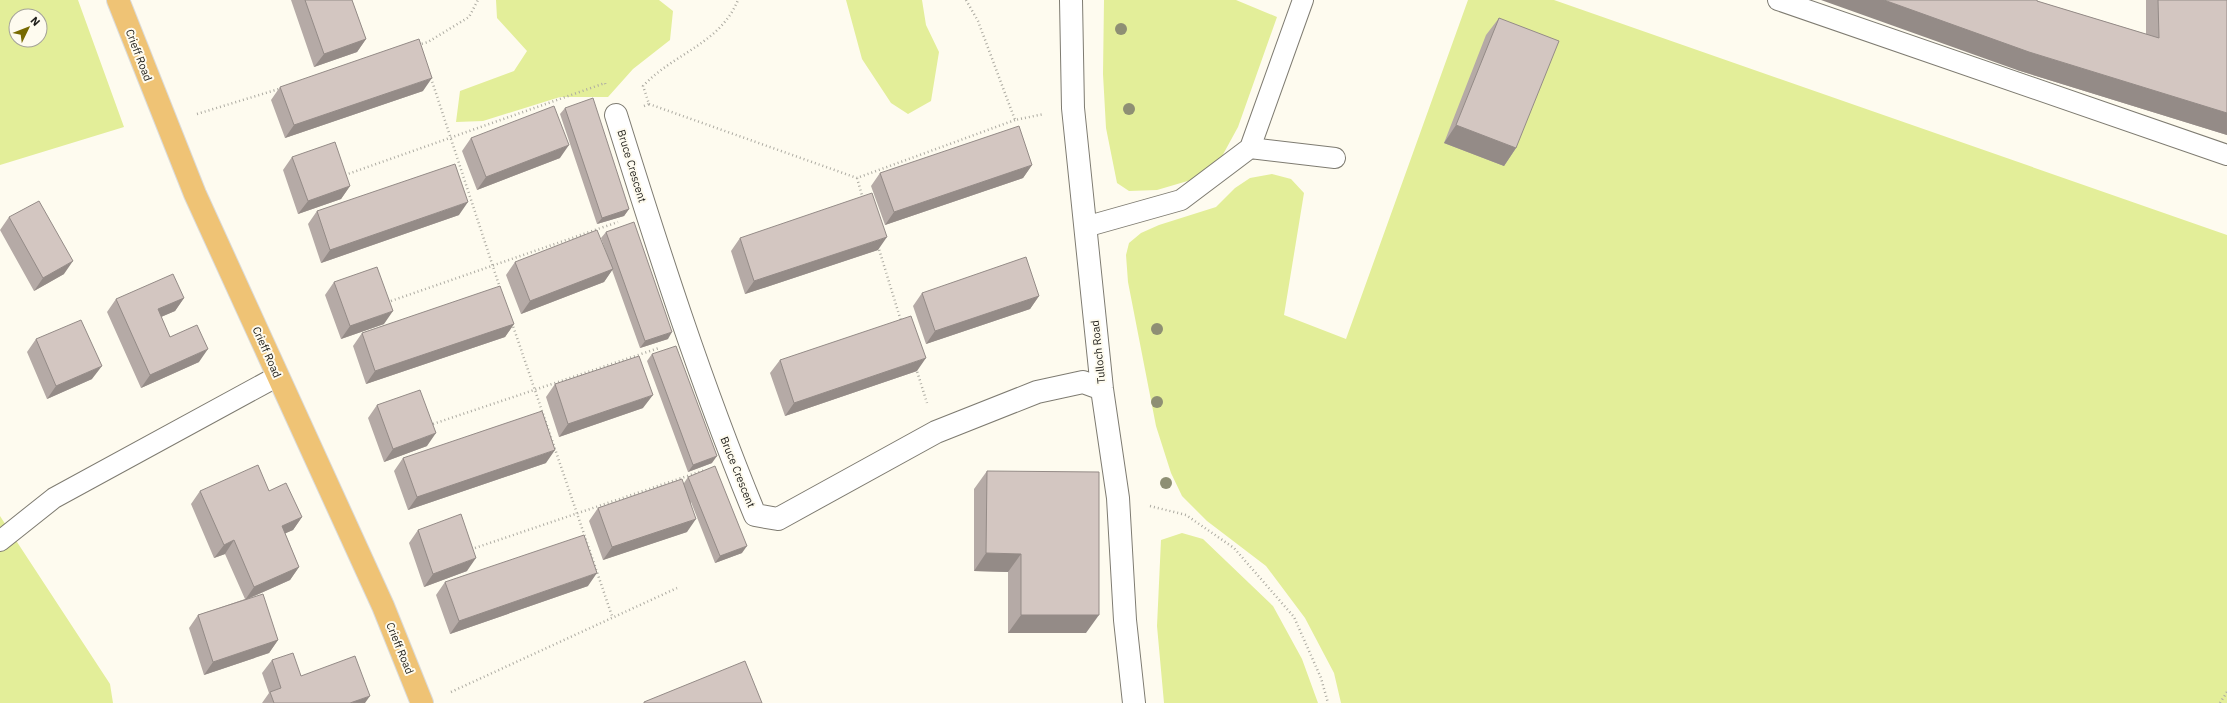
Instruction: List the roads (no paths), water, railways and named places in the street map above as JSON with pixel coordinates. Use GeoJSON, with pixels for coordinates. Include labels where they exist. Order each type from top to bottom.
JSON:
{"type":"FeatureCollection","features":[{"type":"Feature","properties":{"kind":"main road","name":"Crieff Road"},"geometry":{"type":"LineString","coordinates":[[118,0],[166,124],[278,376],[383,606],[422,703]]}},
{"type":"Feature","properties":{"kind":"street","name":"Tulloch Road"},"geometry":{"type":"LineString","coordinates":[[1072,0],[1073,108],[1102,389],[1118,498],[1125,620],[1134,703]]}},
{"type":"Feature","properties":{"kind":"street","name":"Bruce Crescent"},"geometry":{"type":"LineString","coordinates":[[616,115],[688,339],[732,460],[755,515],[778,519],[936,432],[1037,392],[1083,382],[1102,389]]}},
{"type":"Feature","properties":{"kind":"lane"},"geometry":{"type":"LineString","coordinates":[[1085,227],[1181,200],[1250,148],[1303,0]]}},
{"type":"Feature","properties":{"kind":"lane"},"geometry":{"type":"LineString","coordinates":[[1778,0],[2227,155]]}},
{"type":"Feature","properties":{"kind":"lane"},"geometry":{"type":"LineString","coordinates":[[1250,148],[1335,158]]}},
{"type":"Feature","properties":{"kind":"lane"},"geometry":{"type":"LineString","coordinates":[[0,541],[54,498],[278,376]]}}]}
